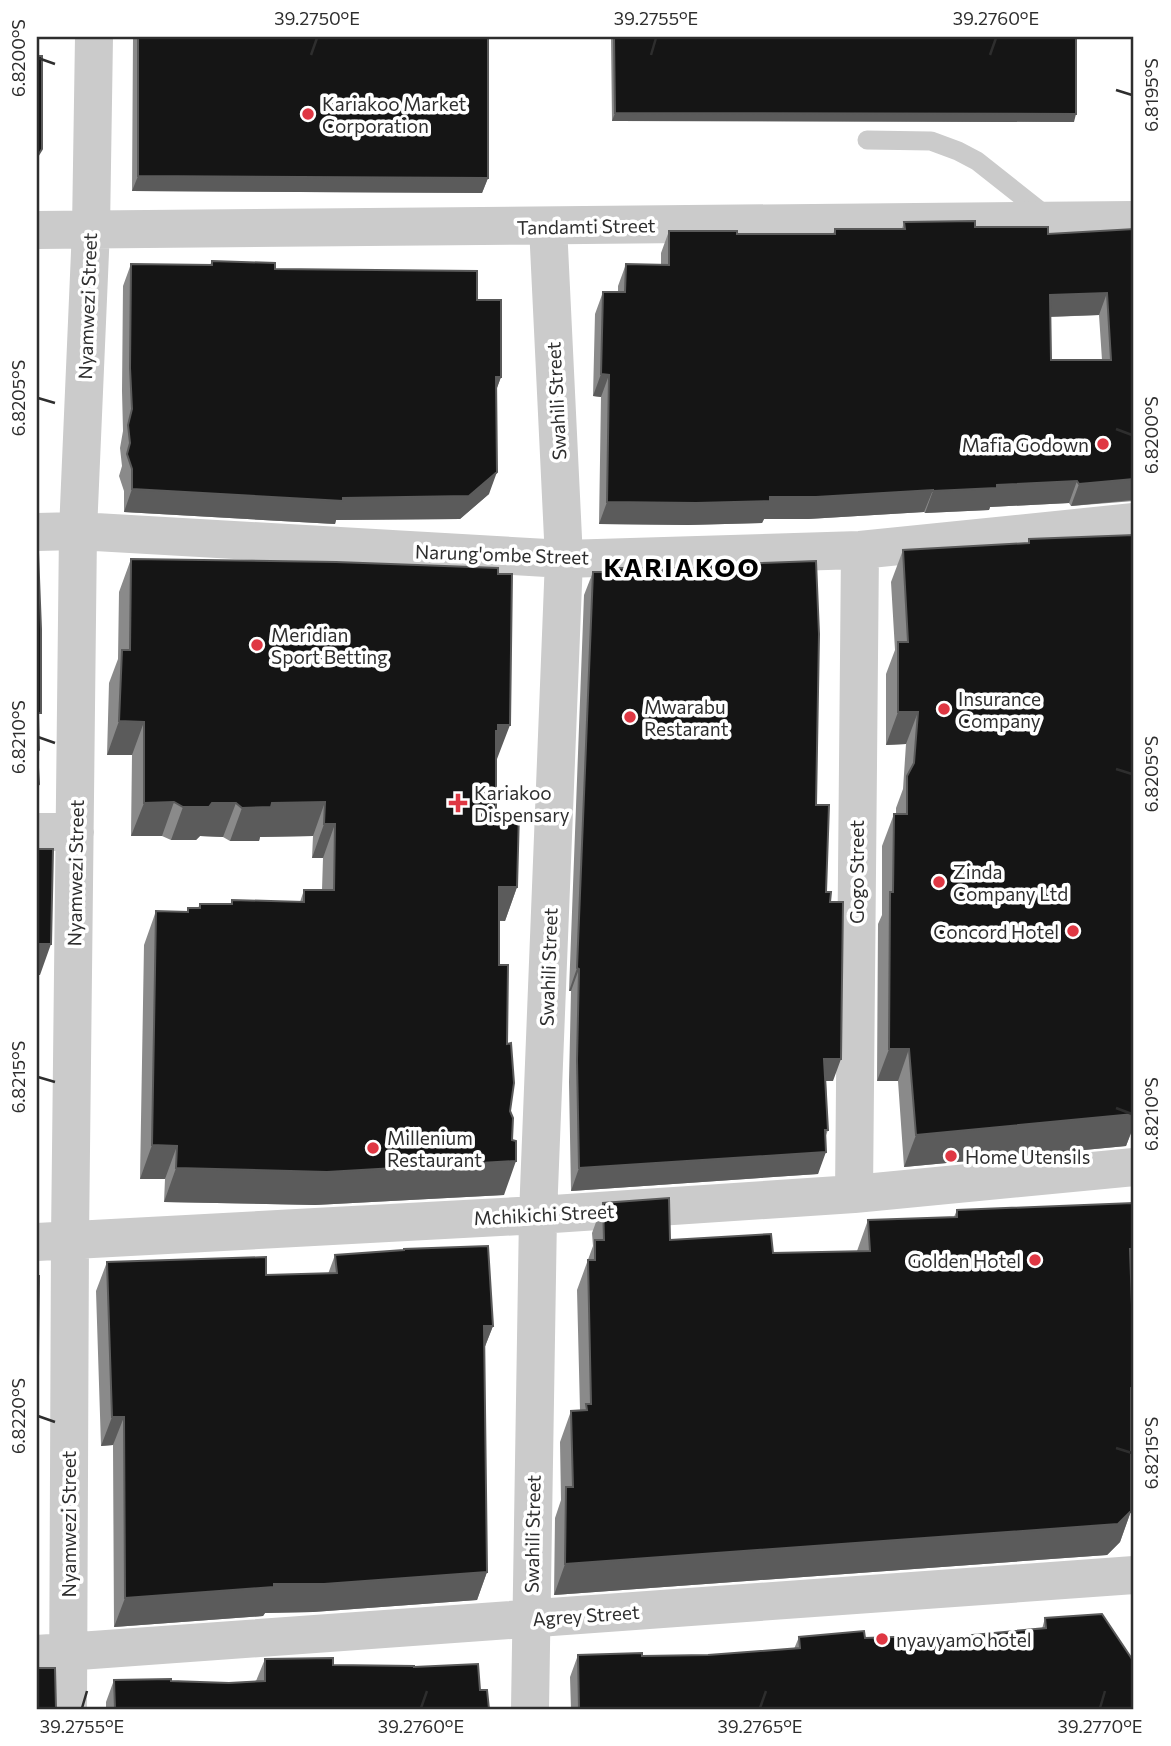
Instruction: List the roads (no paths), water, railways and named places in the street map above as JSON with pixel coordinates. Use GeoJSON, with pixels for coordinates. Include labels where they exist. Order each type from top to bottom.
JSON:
{"type":"FeatureCollection","features":[{"type":"Feature","properties":{"kind":"street","name":"Nyamwezi Street"},"geometry":{"type":"LineString","coordinates":[[68,1709],[52,1653],[53,1241],[75,832],[78,531],[90,229],[94,37]]}},
{"type":"Feature","properties":{"kind":"street","name":"Tandamti Street"},"geometry":{"type":"LineString","coordinates":[[37,230],[1134,220]]}},
{"type":"Feature","properties":{"kind":"street","name":"Swahili Street"},"geometry":{"type":"LineString","coordinates":[[530,1709],[538,1214],[564,559],[548,226]]}},
{"type":"Feature","properties":{"kind":"street","name":"Narung'ombe Street"},"geometry":{"type":"LineString","coordinates":[[37,532],[78,531],[564,559],[860,550],[1134,522]]}},
{"type":"Feature","properties":{"kind":"street","name":"Gogo Street"},"geometry":{"type":"LineString","coordinates":[[855,1194],[860,550]]}},
{"type":"Feature","properties":{"kind":"street"},"geometry":{"type":"LineString","coordinates":[[37,832],[75,832]]}},
{"type":"Feature","properties":{"kind":"street","name":"Mchikichi Street"},"geometry":{"type":"LineString","coordinates":[[53,1241],[855,1194],[1134,1167]]}},
{"type":"Feature","properties":{"kind":"street","name":"Agrey Street"},"geometry":{"type":"LineString","coordinates":[[52,1653],[1134,1575]]}},
{"type":"Feature","properties":{"kind":"lane"},"geometry":{"type":"LineString","coordinates":[[867,140],[931,141],[958,151],[977,161],[1052,220]]}},
{"type":"Feature","properties":{"kind":"place","name":"Kariakoo Market Corporation"},"geometry":{"type":"Point","coordinates":[308,114]}},
{"type":"Feature","properties":{"kind":"place","name":"Mafia Godown"},"geometry":{"type":"Point","coordinates":[1103,444]}},
{"type":"Feature","properties":{"kind":"place","name":"Meridian Sport Betting"},"geometry":{"type":"Point","coordinates":[257,645]}},
{"type":"Feature","properties":{"kind":"place","name":"Insurance Company"},"geometry":{"type":"Point","coordinates":[944,709]}},
{"type":"Feature","properties":{"kind":"place","name":"Mwarabu Restarant"},"geometry":{"type":"Point","coordinates":[630,717]}},
{"type":"Feature","properties":{"kind":"place","name":"Kariakoo Dispensary"},"geometry":{"type":"Point","coordinates":[458,803]}},
{"type":"Feature","properties":{"kind":"place","name":"Zinda Company Ltd"},"geometry":{"type":"Point","coordinates":[939,882]}},
{"type":"Feature","properties":{"kind":"place","name":"Concord Hotel"},"geometry":{"type":"Point","coordinates":[1073,931]}},
{"type":"Feature","properties":{"kind":"place","name":"Millenium Restaurant"},"geometry":{"type":"Point","coordinates":[373,1148]}},
{"type":"Feature","properties":{"kind":"place","name":"Home Utensils"},"geometry":{"type":"Point","coordinates":[951,1156]}},
{"type":"Feature","properties":{"kind":"place","name":"Golden Hotel"},"geometry":{"type":"Point","coordinates":[1035,1260]}},
{"type":"Feature","properties":{"kind":"place","name":"nyavyamo hotel"},"geometry":{"type":"Point","coordinates":[882,1639]}},
{"type":"Feature","properties":{"kind":"district","name":"KARIAKOO"},"geometry":{"type":"Point","coordinates":[682,566]}}]}
